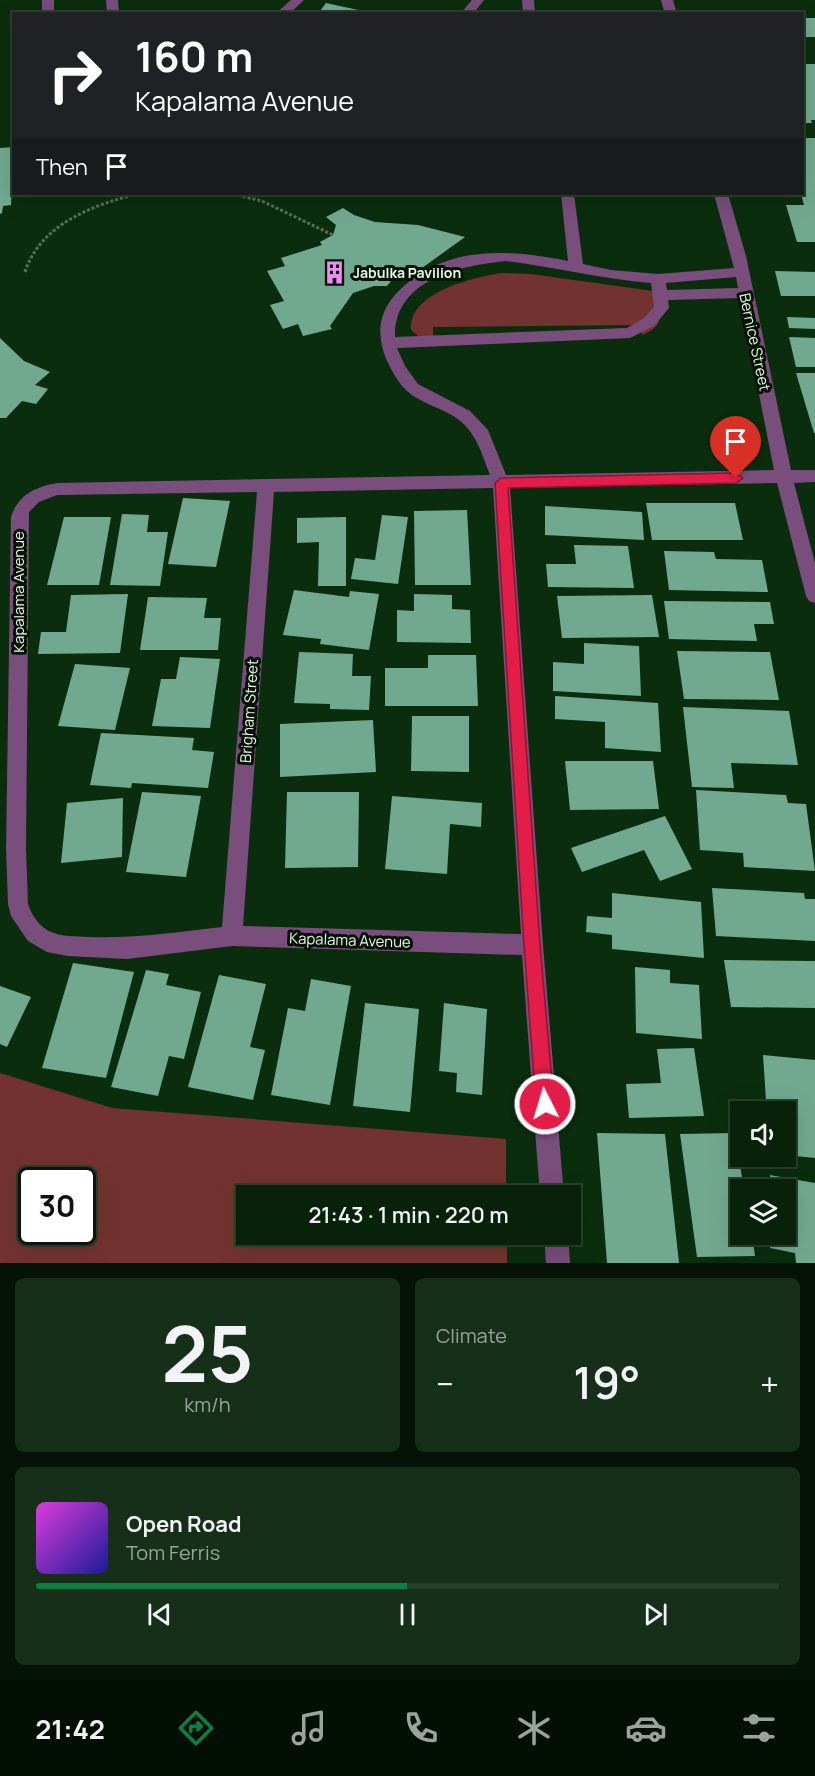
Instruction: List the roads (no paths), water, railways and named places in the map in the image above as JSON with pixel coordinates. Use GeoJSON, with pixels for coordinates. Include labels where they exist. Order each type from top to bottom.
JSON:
{"type":"FeatureCollection","features":[{"type":"Feature","properties":{"kind":"street"},"geometry":{"type":"LineString","coordinates":[[283,12],[298,0]]}},
{"type":"Feature","properties":{"kind":"street"},"geometry":{"type":"LineString","coordinates":[[468,12],[478,0]]}},
{"type":"Feature","properties":{"kind":"street"},"geometry":{"type":"LineString","coordinates":[[567,195],[576,267]]}},
{"type":"Feature","properties":{"kind":"street","name":"Bernice Street"},"geometry":{"type":"LineString","coordinates":[[721,195],[741,272],[784,477],[815,596]]}},
{"type":"Feature","properties":{"kind":"street"},"geometry":{"type":"LineString","coordinates":[[551,1185],[532,945],[501,483],[482,434],[464,415],[413,388],[398,368],[387,343],[387,323],[394,308],[408,289],[430,274],[464,261],[506,256],[611,275],[658,279],[741,272]]}},
{"type":"Feature","properties":{"kind":"street"},"geometry":{"type":"LineString","coordinates":[[387,343],[630,333],[649,322],[662,308],[658,279]]}},
{"type":"Feature","properties":{"kind":"street"},"geometry":{"type":"LineString","coordinates":[[660,295],[745,293]]}},
{"type":"Feature","properties":{"kind":"street","name":"Kapalama Avenue"},"geometry":{"type":"LineString","coordinates":[[532,945],[232,936],[127,949],[68,946],[47,942],[35,934],[21,916],[18,904],[16,849],[19,517],[22,508],[33,497],[57,489],[815,476]]}},
{"type":"Feature","properties":{"kind":"street","name":"Brigham Street"},"geometry":{"type":"LineString","coordinates":[[232,936],[266,486]]}},
{"type":"Feature","properties":{"kind":"street"},"geometry":{"type":"LineString","coordinates":[[557,1245],[558,1263]]}},
{"type":"Feature","properties":{"kind":"place","name":"Jabulka Pavilion"},"geometry":{"type":"Point","coordinates":[335,272]}}]}
